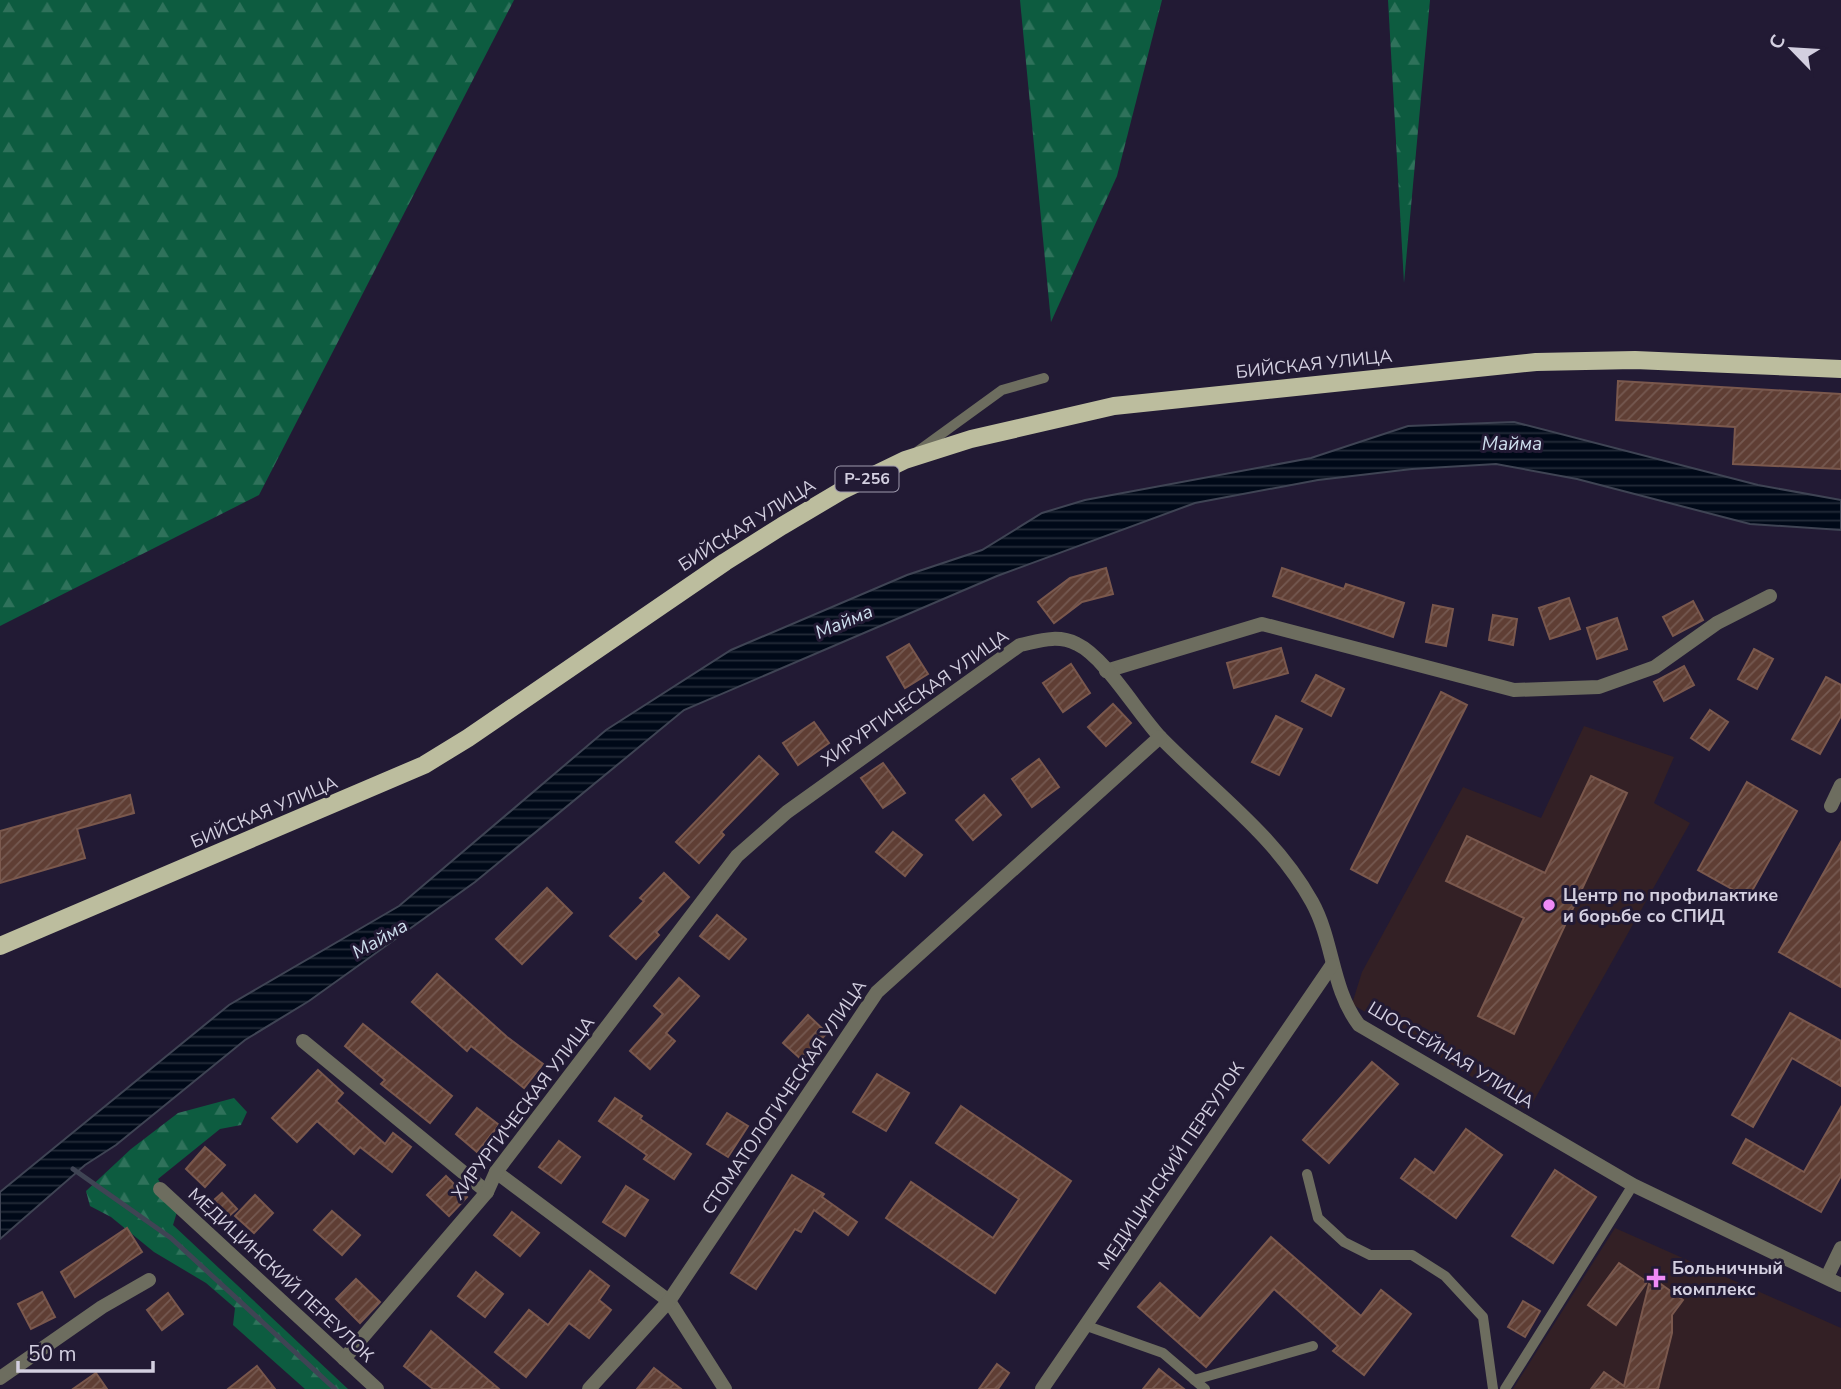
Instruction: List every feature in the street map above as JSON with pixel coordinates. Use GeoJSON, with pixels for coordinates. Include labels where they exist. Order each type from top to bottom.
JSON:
{"type":"FeatureCollection","features":[{"type":"Feature","properties":{"kind":"main road","name":"БИЙСКАЯ УЛИЦА"},"geometry":{"type":"LineString","coordinates":[[0,946],[424,765],[468,738],[724,562],[842,491],[905,460],[971,439],[1114,406],[1536,362],[1634,360],[1841,369]]}},
{"type":"Feature","properties":{"kind":"street"},"geometry":{"type":"LineString","coordinates":[[1106,671],[1262,624],[1514,690],[1599,687],[1656,667],[1717,623],[1770,596]]}},
{"type":"Feature","properties":{"kind":"street","name":"ХИРУРГИЧЕСКАЯ УЛИЦА"},"geometry":{"type":"LineString","coordinates":[[344,1359],[487,1192],[496,1172],[737,856],[787,812],[1020,645],[1056,638],[1066,640],[1092,654],[1106,671]]}},
{"type":"Feature","properties":{"kind":"street","name":"ШОССЕЙНАЯ УЛИЦА"},"geometry":{"type":"LineString","coordinates":[[1106,671],[1160,737],[1268,838],[1312,902],[1323,927],[1346,1008],[1359,1025],[1633,1185],[1841,1284]]}},
{"type":"Feature","properties":{"kind":"street","name":"СТОМАТОЛОГИЧЕСКАЯ УЛИЦА"},"geometry":{"type":"LineString","coordinates":[[589,1389],[669,1301],[877,992],[1160,737]]}},
{"type":"Feature","properties":{"kind":"street"},"geometry":{"type":"LineString","coordinates":[[1830,806],[1841,785]]}},
{"type":"Feature","properties":{"kind":"street","name":"МЕДИЦИНСКИЙ ПЕРЕУЛОК"},"geometry":{"type":"LineString","coordinates":[[1042,1389],[1332,965]]}},
{"type":"Feature","properties":{"kind":"street"},"geometry":{"type":"LineString","coordinates":[[303,1041],[487,1192]]}},
{"type":"Feature","properties":{"kind":"street"},"geometry":{"type":"LineString","coordinates":[[496,1172],[669,1301],[725,1389]]}},
{"type":"Feature","properties":{"kind":"street","name":"МЕДИЦИНСКИЙ ПЕРЕУЛОК"},"geometry":{"type":"LineString","coordinates":[[160,1189],[377,1389]]}},
{"type":"Feature","properties":{"kind":"street"},"geometry":{"type":"LineString","coordinates":[[1827,1277],[1841,1248]]}},
{"type":"Feature","properties":{"kind":"street"},"geometry":{"type":"LineString","coordinates":[[0,1378],[102,1307],[149,1280]]}},
{"type":"Feature","properties":{"kind":"lane"},"geometry":{"type":"LineString","coordinates":[[905,460],[1002,390],[1044,378]]}},
{"type":"Feature","properties":{"kind":"lane"},"geometry":{"type":"LineString","coordinates":[[1307,1174],[1318,1218],[1344,1242],[1370,1255],[1412,1255],[1445,1276],[1483,1317],[1493,1389]]}},
{"type":"Feature","properties":{"kind":"lane"},"geometry":{"type":"LineString","coordinates":[[1505,1389],[1633,1185]]}},
{"type":"Feature","properties":{"kind":"lane"},"geometry":{"type":"LineString","coordinates":[[1087,1326],[1163,1353],[1205,1389]]}},
{"type":"Feature","properties":{"kind":"lane"},"geometry":{"type":"LineString","coordinates":[[1194,1380],[1313,1346]]}},
{"type":"Feature","properties":{"kind":"shaded area"},"geometry":{"type":"Polygon","coordinates":[[[1584,726],[1674,757],[1654,803],[1690,823],[1528,1111],[1352,1004],[1362,972],[1463,787],[1541,818],[1584,726]]]}},
{"type":"Feature","properties":{"kind":"shaded area","name":"Больничный комплекс"},"geometry":{"type":"Polygon","coordinates":[[[1615,1228],[1841,1328],[1841,1389],[1513,1389],[1615,1228]]]}},
{"type":"Feature","properties":{"kind":"green space"},"geometry":{"type":"Polygon","coordinates":[[[0,0],[514,0],[259,495],[0,626],[0,0]]]}},
{"type":"Feature","properties":{"kind":"green space"},"geometry":{"type":"Polygon","coordinates":[[[1020,0],[1162,0],[1117,176],[1051,322],[1020,0]]]}},
{"type":"Feature","properties":{"kind":"green space"},"geometry":{"type":"Polygon","coordinates":[[[1388,0],[1430,0],[1404,283],[1388,0]]]}},
{"type":"Feature","properties":{"kind":"green space"},"geometry":{"type":"Polygon","coordinates":[[[234,1098],[247,1112],[241,1125],[220,1129],[158,1179],[177,1212],[173,1225],[348,1389],[305,1389],[233,1325],[235,1308],[206,1283],[154,1252],[111,1217],[90,1206],[86,1191],[131,1149],[178,1113],[234,1098]]]}},
{"type":"Feature","properties":{"kind":"water","name":"Майма"},"geometry":{"type":"Polygon","coordinates":[[[1514,422],[1758,485],[1841,500],[1841,530],[1750,524],[1577,479],[1496,464],[1412,469],[1318,480],[1195,503],[997,576],[684,710],[475,882],[309,1001],[245,1040],[116,1145],[85,1165],[0,1239],[0,1192],[229,1005],[399,906],[606,730],[731,650],[907,575],[982,550],[1042,513],[1085,500],[1311,458],[1408,426],[1514,422]]]}},
{"type":"Feature","properties":{"kind":"building"},"geometry":{"type":"Polygon","coordinates":[[[1618,381],[1841,394],[1841,469],[1733,464],[1735,427],[1616,420],[1618,381]]]}},
{"type":"Feature","properties":{"kind":"building"},"geometry":{"type":"Polygon","coordinates":[[[1106,568],[1113,594],[1082,602],[1054,623],[1038,602],[1070,578],[1106,568]]]}},
{"type":"Feature","properties":{"kind":"building"},"geometry":{"type":"Polygon","coordinates":[[[1282,568],[1344,589],[1346,584],[1404,603],[1393,637],[1273,596],[1282,568]]]}},
{"type":"Feature","properties":{"kind":"building"},"geometry":{"type":"Polygon","coordinates":[[[1569,598],[1580,629],[1550,639],[1539,608],[1569,598]]]}},
{"type":"Feature","properties":{"kind":"building"},"geometry":{"type":"Polygon","coordinates":[[[1693,601],[1703,620],[1673,636],[1663,617],[1693,601]]]}},
{"type":"Feature","properties":{"kind":"building"},"geometry":{"type":"Polygon","coordinates":[[[1433,605],[1453,609],[1446,646],[1426,642],[1433,605]]]}},
{"type":"Feature","properties":{"kind":"building"},"geometry":{"type":"Polygon","coordinates":[[[1493,615],[1517,619],[1513,645],[1489,640],[1493,615]]]}},
{"type":"Feature","properties":{"kind":"building"},"geometry":{"type":"Polygon","coordinates":[[[1617,618],[1627,649],[1597,659],[1587,628],[1617,618]]]}},
{"type":"Feature","properties":{"kind":"building"},"geometry":{"type":"Polygon","coordinates":[[[909,644],[928,674],[905,688],[887,657],[909,644]]]}},
{"type":"Feature","properties":{"kind":"building"},"geometry":{"type":"Polygon","coordinates":[[[1281,648],[1288,673],[1234,688],[1227,663],[1281,648]]]}},
{"type":"Feature","properties":{"kind":"building"},"geometry":{"type":"Polygon","coordinates":[[[1754,649],[1773,659],[1757,689],[1738,679],[1754,649]]]}},
{"type":"Feature","properties":{"kind":"building"},"geometry":{"type":"Polygon","coordinates":[[[1071,664],[1090,693],[1063,712],[1043,683],[1071,664]]]}},
{"type":"Feature","properties":{"kind":"building"},"geometry":{"type":"Polygon","coordinates":[[[1684,666],[1694,685],[1664,701],[1654,682],[1684,666]]]}},
{"type":"Feature","properties":{"kind":"building"},"geometry":{"type":"Polygon","coordinates":[[[1316,675],[1344,689],[1331,716],[1302,701],[1316,675]]]}},
{"type":"Feature","properties":{"kind":"building"},"geometry":{"type":"Polygon","coordinates":[[[1826,677],[1841,685],[1841,716],[1820,754],[1792,739],[1826,677]]]}},
{"type":"Feature","properties":{"kind":"building"},"geometry":{"type":"Polygon","coordinates":[[[1441,692],[1467,705],[1377,883],[1351,869],[1441,692]]]}},
{"type":"Feature","properties":{"kind":"building"},"geometry":{"type":"Polygon","coordinates":[[[1113,704],[1131,723],[1106,746],[1088,727],[1113,704]]]}},
{"type":"Feature","properties":{"kind":"building"},"geometry":{"type":"Polygon","coordinates":[[[1710,710],[1728,722],[1709,750],[1691,738],[1710,710]]]}},
{"type":"Feature","properties":{"kind":"building"},"geometry":{"type":"Polygon","coordinates":[[[1276,716],[1302,729],[1279,775],[1252,762],[1276,716]]]}},
{"type":"Feature","properties":{"kind":"building"},"geometry":{"type":"Polygon","coordinates":[[[814,722],[829,743],[798,765],[783,743],[814,722]]]}},
{"type":"Feature","properties":{"kind":"building"},"geometry":{"type":"Polygon","coordinates":[[[759,756],[778,774],[721,832],[724,835],[699,863],[676,842],[759,756]]]}},
{"type":"Feature","properties":{"kind":"building"},"geometry":{"type":"Polygon","coordinates":[[[1039,759],[1059,787],[1032,807],[1012,779],[1039,759]]]}},
{"type":"Feature","properties":{"kind":"building"},"geometry":{"type":"Polygon","coordinates":[[[883,763],[905,793],[883,808],[861,778],[883,763]]]}},
{"type":"Feature","properties":{"kind":"building","name":"Центр по профилактике и борьбе со СПИД"},"geometry":{"type":"Polygon","coordinates":[[[1591,776],[1627,793],[1514,1034],[1478,1016],[1524,918],[1446,881],[1467,836],[1545,873],[1591,776]]]}},
{"type":"Feature","properties":{"kind":"building"},"geometry":{"type":"Polygon","coordinates":[[[1747,782],[1797,811],[1748,898],[1698,870],[1747,782]]]}},
{"type":"Feature","properties":{"kind":"building"},"geometry":{"type":"Polygon","coordinates":[[[130,795],[134,813],[77,829],[85,858],[0,883],[0,831],[130,795]]]}},
{"type":"Feature","properties":{"kind":"building"},"geometry":{"type":"Polygon","coordinates":[[[984,795],[1001,815],[973,840],[956,820],[984,795]]]}},
{"type":"Feature","properties":{"kind":"building"},"geometry":{"type":"Polygon","coordinates":[[[893,832],[922,855],[905,876],[876,852],[893,832]]]}},
{"type":"Feature","properties":{"kind":"building"},"geometry":{"type":"Polygon","coordinates":[[[1841,842],[1841,987],[1779,952],[1841,842]]]}},
{"type":"Feature","properties":{"kind":"building"},"geometry":{"type":"Polygon","coordinates":[[[664,873],[689,897],[656,932],[659,935],[636,959],[610,936],[644,901],[640,898],[664,873]]]}},
{"type":"Feature","properties":{"kind":"building"},"geometry":{"type":"Polygon","coordinates":[[[547,888],[572,913],[522,964],[496,939],[547,888]]]}},
{"type":"Feature","properties":{"kind":"building"},"geometry":{"type":"Polygon","coordinates":[[[717,915],[746,939],[729,959],[700,936],[717,915]]]}},
{"type":"Feature","properties":{"kind":"building"},"geometry":{"type":"Polygon","coordinates":[[[437,974],[507,1037],[543,1064],[524,1088],[471,1046],[467,1051],[412,1002],[437,974]]]}},
{"type":"Feature","properties":{"kind":"building"},"geometry":{"type":"Polygon","coordinates":[[[679,978],[699,996],[666,1033],[675,1041],[650,1069],[630,1051],[663,1014],[654,1006],[679,978]]]}},
{"type":"Feature","properties":{"kind":"building"},"geometry":{"type":"Polygon","coordinates":[[[1790,1013],[1841,1041],[1841,1086],[1792,1058],[1753,1127],[1732,1115],[1790,1013]]]}},
{"type":"Feature","properties":{"kind":"building"},"geometry":{"type":"Polygon","coordinates":[[[808,1015],[827,1033],[802,1060],[783,1043],[808,1015]]]}},
{"type":"Feature","properties":{"kind":"building"},"geometry":{"type":"Polygon","coordinates":[[[363,1024],[452,1096],[430,1123],[381,1084],[385,1080],[345,1046],[363,1024]]]}},
{"type":"Feature","properties":{"kind":"building"},"geometry":{"type":"Polygon","coordinates":[[[1372,1062],[1398,1084],[1329,1163],[1303,1140],[1372,1062]]]}},
{"type":"Feature","properties":{"kind":"building"},"geometry":{"type":"Polygon","coordinates":[[[318,1070],[343,1093],[336,1101],[385,1144],[393,1133],[411,1147],[392,1172],[360,1147],[354,1154],[317,1121],[297,1142],[272,1118],[318,1070]]]}},
{"type":"Feature","properties":{"kind":"building"},"geometry":{"type":"Polygon","coordinates":[[[877,1074],[909,1093],[886,1131],[853,1112],[877,1074]]]}},
{"type":"Feature","properties":{"kind":"building"},"geometry":{"type":"Polygon","coordinates":[[[615,1098],[691,1154],[674,1179],[644,1159],[647,1155],[599,1121],[615,1098]]]}},
{"type":"Feature","properties":{"kind":"building"},"geometry":{"type":"Polygon","coordinates":[[[961,1106],[1071,1181],[995,1293],[886,1218],[911,1182],[993,1238],[1019,1199],[936,1143],[961,1106]]]}},
{"type":"Feature","properties":{"kind":"building"},"geometry":{"type":"Polygon","coordinates":[[[1841,1107],[1841,1176],[1821,1212],[1733,1163],[1746,1139],[1804,1172],[1841,1107]]]}},
{"type":"Feature","properties":{"kind":"building"},"geometry":{"type":"Polygon","coordinates":[[[477,1108],[499,1125],[477,1152],[456,1134],[477,1108]]]}},
{"type":"Feature","properties":{"kind":"building"},"geometry":{"type":"Polygon","coordinates":[[[727,1113],[748,1126],[728,1157],[707,1144],[727,1113]]]}},
{"type":"Feature","properties":{"kind":"building"},"geometry":{"type":"Polygon","coordinates":[[[1466,1129],[1502,1155],[1456,1218],[1401,1178],[1415,1159],[1434,1173],[1466,1129]]]}},
{"type":"Feature","properties":{"kind":"building"},"geometry":{"type":"Polygon","coordinates":[[[559,1141],[580,1157],[561,1183],[539,1167],[559,1141]]]}},
{"type":"Feature","properties":{"kind":"building"},"geometry":{"type":"Polygon","coordinates":[[[205,1147],[225,1165],[205,1187],[186,1169],[205,1147]]]}},
{"type":"Feature","properties":{"kind":"building"},"geometry":{"type":"Polygon","coordinates":[[[1555,1170],[1596,1197],[1553,1263],[1512,1236],[1555,1170]]]}},
{"type":"Feature","properties":{"kind":"building"},"geometry":{"type":"Polygon","coordinates":[[[792,1175],[824,1194],[822,1197],[857,1222],[848,1235],[814,1210],[801,1232],[795,1229],[756,1289],[731,1273],[792,1175]]]}},
{"type":"Feature","properties":{"kind":"building"},"geometry":{"type":"Polygon","coordinates":[[[446,1176],[467,1197],[449,1216],[427,1195],[446,1176]]]}},
{"type":"Feature","properties":{"kind":"building"},"geometry":{"type":"Polygon","coordinates":[[[626,1186],[648,1200],[625,1236],[603,1222],[626,1186]]]}},
{"type":"Feature","properties":{"kind":"building"},"geometry":{"type":"Polygon","coordinates":[[[222,1193],[237,1209],[220,1224],[205,1208],[222,1193]]]}},
{"type":"Feature","properties":{"kind":"building"},"geometry":{"type":"Polygon","coordinates":[[[255,1195],[273,1213],[254,1233],[235,1216],[255,1195]]]}},
{"type":"Feature","properties":{"kind":"building"},"geometry":{"type":"Polygon","coordinates":[[[332,1211],[360,1235],[342,1255],[314,1230],[332,1211]]]}},
{"type":"Feature","properties":{"kind":"building"},"geometry":{"type":"Polygon","coordinates":[[[512,1212],[539,1233],[520,1256],[494,1235],[512,1212]]]}},
{"type":"Feature","properties":{"kind":"building"},"geometry":{"type":"Polygon","coordinates":[[[127,1228],[142,1252],[75,1297],[61,1272],[127,1228]]]}},
{"type":"Feature","properties":{"kind":"building"},"geometry":{"type":"Polygon","coordinates":[[[1271,1237],[1361,1316],[1381,1290],[1411,1314],[1364,1375],[1333,1351],[1338,1346],[1274,1289],[1206,1367],[1138,1307],[1160,1283],[1200,1319],[1271,1237]]]}},
{"type":"Feature","properties":{"kind":"building"},"geometry":{"type":"Polygon","coordinates":[[[1619,1263],[1647,1282],[1616,1325],[1588,1305],[1619,1263]]]}},
{"type":"Feature","properties":{"kind":"building"},"geometry":{"type":"Polygon","coordinates":[[[590,1271],[609,1286],[599,1300],[611,1310],[589,1338],[569,1323],[526,1377],[495,1352],[529,1310],[548,1325],[590,1271]]]}},
{"type":"Feature","properties":{"kind":"building"},"geometry":{"type":"Polygon","coordinates":[[[476,1272],[503,1294],[485,1317],[458,1296],[476,1272]]]}},
{"type":"Feature","properties":{"kind":"building"},"geometry":{"type":"Polygon","coordinates":[[[356,1279],[380,1302],[360,1323],[336,1299],[356,1279]]]}},
{"type":"Feature","properties":{"kind":"building"},"geometry":{"type":"Polygon","coordinates":[[[1658,1282],[1683,1300],[1672,1315],[1672,1333],[1658,1389],[1591,1389],[1604,1372],[1624,1386],[1649,1284],[1653,1287],[1658,1282]]]}},
{"type":"Feature","properties":{"kind":"building"},"geometry":{"type":"Polygon","coordinates":[[[42,1292],[55,1317],[31,1329],[18,1304],[42,1292]]]}},
{"type":"Feature","properties":{"kind":"building"},"geometry":{"type":"Polygon","coordinates":[[[168,1293],[183,1314],[162,1330],[147,1310],[168,1293]]]}},
{"type":"Feature","properties":{"kind":"building"},"geometry":{"type":"Polygon","coordinates":[[[1523,1301],[1540,1311],[1525,1337],[1508,1327],[1523,1301]]]}},
{"type":"Feature","properties":{"kind":"building"},"geometry":{"type":"Polygon","coordinates":[[[431,1331],[499,1389],[433,1389],[404,1366],[431,1331]]]}},
{"type":"Feature","properties":{"kind":"building"},"geometry":{"type":"Polygon","coordinates":[[[997,1364],[1009,1373],[998,1389],[979,1389],[997,1364]]]}},
{"type":"Feature","properties":{"kind":"building"},"geometry":{"type":"Polygon","coordinates":[[[257,1366],[275,1389],[228,1389],[257,1366]]]}},
{"type":"Feature","properties":{"kind":"building"},"geometry":{"type":"Polygon","coordinates":[[[654,1368],[681,1389],[637,1389],[654,1368]]]}},
{"type":"Feature","properties":{"kind":"building"},"geometry":{"type":"Polygon","coordinates":[[[1159,1369],[1184,1389],[1143,1389],[1159,1369]]]}},
{"type":"Feature","properties":{"kind":"building"},"geometry":{"type":"Polygon","coordinates":[[[96,1373],[107,1389],[73,1389],[96,1373]]]}},
{"type":"Feature","properties":{"kind":"waterway"},"geometry":{"type":"LineString","coordinates":[[73,1169],[171,1238],[335,1389]]}},
{"type":"Feature","properties":{"kind":"place","name":"Центр по профилактике и борьбе со СПИД"},"geometry":{"type":"Point","coordinates":[1549,905]}},
{"type":"Feature","properties":{"kind":"place","name":"Больничный комплекс"},"geometry":{"type":"Point","coordinates":[1656,1278]}}]}
